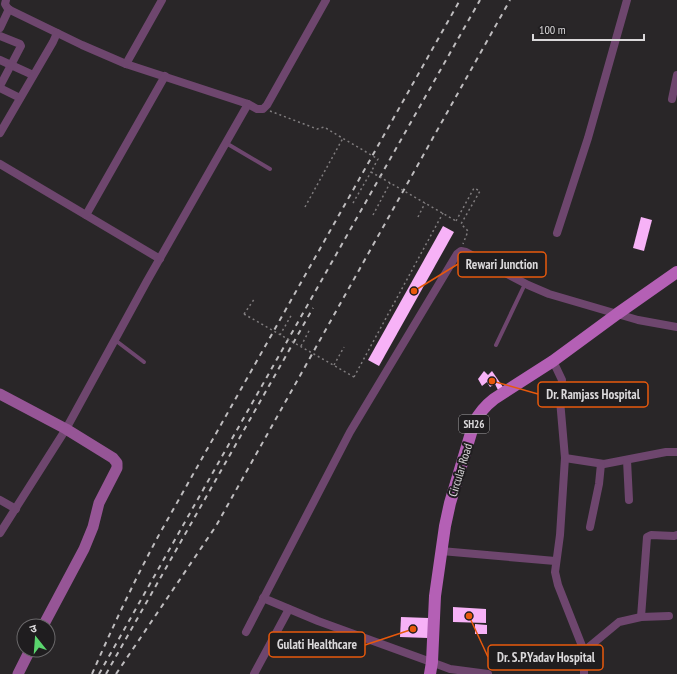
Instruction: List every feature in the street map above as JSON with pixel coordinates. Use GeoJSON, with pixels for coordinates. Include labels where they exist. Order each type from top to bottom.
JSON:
{"type":"FeatureCollection","features":[{"type":"Feature","properties":{"kind":"main road","name":"Circular Road"},"geometry":{"type":"LineString","coordinates":[[431,668],[435,596],[441,551],[450,503],[474,424],[479,414],[486,405],[494,399],[553,361],[677,272]]}},
{"type":"Feature","properties":{"kind":"street"},"geometry":{"type":"LineString","coordinates":[[6,0],[6,7],[9,9],[56,33],[126,64],[248,104],[257,109],[263,109],[267,105],[326,0]]}},
{"type":"Feature","properties":{"kind":"street"},"geometry":{"type":"LineString","coordinates":[[126,64],[162,0]]}},
{"type":"Feature","properties":{"kind":"street"},"geometry":{"type":"LineString","coordinates":[[557,233],[588,138],[627,0]]}},
{"type":"Feature","properties":{"kind":"street"},"geometry":{"type":"LineString","coordinates":[[0,28],[9,9]]}},
{"type":"Feature","properties":{"kind":"street"},"geometry":{"type":"LineString","coordinates":[[0,133],[53,42],[56,33]]}},
{"type":"Feature","properties":{"kind":"street"},"geometry":{"type":"LineString","coordinates":[[0,36],[21,45],[0,87],[20,98]]}},
{"type":"Feature","properties":{"kind":"street"},"geometry":{"type":"LineString","coordinates":[[0,60],[33,75]]}},
{"type":"Feature","properties":{"kind":"street"},"geometry":{"type":"LineString","coordinates":[[672,99],[677,75]]}},
{"type":"Feature","properties":{"kind":"street"},"geometry":{"type":"LineString","coordinates":[[86,215],[165,76]]}},
{"type":"Feature","properties":{"kind":"street"},"geometry":{"type":"LineString","coordinates":[[0,533],[66,429],[248,104]]}},
{"type":"Feature","properties":{"kind":"street"},"geometry":{"type":"LineString","coordinates":[[0,164],[160,259]]}},
{"type":"Feature","properties":{"kind":"street"},"geometry":{"type":"LineString","coordinates":[[246,632],[350,432],[457,254],[461,251],[466,252],[525,284],[549,294],[638,320],[677,327]]}},
{"type":"Feature","properties":{"kind":"street"},"geometry":{"type":"LineString","coordinates":[[553,361],[562,380],[560,400],[565,458],[560,535],[555,572],[558,585],[584,651],[584,674]]}},
{"type":"Feature","properties":{"kind":"street"},"geometry":{"type":"LineString","coordinates":[[562,388],[602,388]]}},
{"type":"Feature","properties":{"kind":"street"},"geometry":{"type":"LineString","coordinates":[[0,394],[66,429],[114,458],[118,466],[99,503],[93,527],[86,544],[47,618]]}},
{"type":"Feature","properties":{"kind":"street"},"geometry":{"type":"LineString","coordinates":[[565,458],[601,464],[614,463],[666,452],[677,452]]}},
{"type":"Feature","properties":{"kind":"street"},"geometry":{"type":"LineString","coordinates":[[628,460],[629,500]]}},
{"type":"Feature","properties":{"kind":"street"},"geometry":{"type":"LineString","coordinates":[[590,527],[598,490],[601,464]]}},
{"type":"Feature","properties":{"kind":"street"},"geometry":{"type":"LineString","coordinates":[[0,500],[16,509]]}},
{"type":"Feature","properties":{"kind":"street"},"geometry":{"type":"LineString","coordinates":[[641,618],[647,537],[651,534],[677,535]]}},
{"type":"Feature","properties":{"kind":"street"},"geometry":{"type":"LineString","coordinates":[[441,551],[556,561]]}},
{"type":"Feature","properties":{"kind":"street"},"geometry":{"type":"LineString","coordinates":[[263,598],[431,668],[488,674]]}},
{"type":"Feature","properties":{"kind":"street"},"geometry":{"type":"LineString","coordinates":[[254,674],[289,609]]}},
{"type":"Feature","properties":{"kind":"street"},"geometry":{"type":"LineString","coordinates":[[584,651],[619,622],[641,618],[669,616]]}},
{"type":"Feature","properties":{"kind":"street"},"geometry":{"type":"LineString","coordinates":[[18,674],[26,658]]}},
{"type":"Feature","properties":{"kind":"lane"},"geometry":{"type":"LineString","coordinates":[[226,143],[270,169]]}},
{"type":"Feature","properties":{"kind":"lane"},"geometry":{"type":"LineString","coordinates":[[496,345],[525,284]]}},
{"type":"Feature","properties":{"kind":"lane"},"geometry":{"type":"LineString","coordinates":[[115,340],[144,362]]}},
{"type":"Feature","properties":{"kind":"path"},"geometry":{"type":"LineString","coordinates":[[263,109],[317,129],[324,127],[378,158],[353,204]]}},
{"type":"Feature","properties":{"kind":"path"},"geometry":{"type":"LineString","coordinates":[[305,207],[343,138]]}},
{"type":"Feature","properties":{"kind":"path"},"geometry":{"type":"LineString","coordinates":[[371,172],[456,221],[474,188],[480,191],[461,224],[468,231],[461,251]]}},
{"type":"Feature","properties":{"kind":"path"},"geometry":{"type":"LineString","coordinates":[[373,215],[390,183]]}},
{"type":"Feature","properties":{"kind":"path"},"geometry":{"type":"LineString","coordinates":[[418,217],[425,203]]}},
{"type":"Feature","properties":{"kind":"path"},"geometry":{"type":"LineString","coordinates":[[254,298],[244,314],[354,376],[443,213]]}},
{"type":"Feature","properties":{"kind":"path"},"geometry":{"type":"LineString","coordinates":[[280,335],[292,314]]}},
{"type":"Feature","properties":{"kind":"path"},"geometry":{"type":"LineString","coordinates":[[301,346],[310,329]]}},
{"type":"Feature","properties":{"kind":"path"},"geometry":{"type":"LineString","coordinates":[[334,365],[344,347]]}},
{"type":"Feature","properties":{"kind":"building"},"geometry":{"type":"Polygon","coordinates":[[[641,217],[652,220],[644,251],[633,248],[641,217]]]}},
{"type":"Feature","properties":{"kind":"building"},"geometry":{"type":"Polygon","coordinates":[[[443,226],[454,232],[379,366],[368,360],[443,226]]]}},
{"type":"Feature","properties":{"kind":"building"},"geometry":{"type":"Polygon","coordinates":[[[484,371],[488,375],[492,371],[503,387],[498,390],[495,384],[490,387],[487,382],[482,386],[478,379],[484,371]]]}},
{"type":"Feature","properties":{"kind":"building"},"geometry":{"type":"Polygon","coordinates":[[[453,607],[486,609],[486,623],[453,622],[453,607]]]}},
{"type":"Feature","properties":{"kind":"building"},"geometry":{"type":"Polygon","coordinates":[[[401,617],[429,618],[428,638],[400,637],[401,617]]]}},
{"type":"Feature","properties":{"kind":"building"},"geometry":{"type":"Polygon","coordinates":[[[475,624],[487,625],[487,634],[475,634],[475,624]]]}},
{"type":"Feature","properties":{"kind":"railway"},"geometry":{"type":"LineString","coordinates":[[92,674],[124,603],[160,533],[460,0]]}},
{"type":"Feature","properties":{"kind":"railway"},"geometry":{"type":"LineString","coordinates":[[99,674],[480,0]]}},
{"type":"Feature","properties":{"kind":"railway"},"geometry":{"type":"LineString","coordinates":[[116,674],[216,526],[510,0]]}},
{"type":"Feature","properties":{"kind":"railway"},"geometry":{"type":"LineString","coordinates":[[106,674],[313,308]]}},
{"type":"Feature","properties":{"kind":"place","name":"Rewari Junction"},"geometry":{"type":"Point","coordinates":[414,291]}},
{"type":"Feature","properties":{"kind":"place","name":"Dr. Ramjass Hospital"},"geometry":{"type":"Point","coordinates":[492,381]}},
{"type":"Feature","properties":{"kind":"place","name":"Dr. S.P.Yadav Hospital"},"geometry":{"type":"Point","coordinates":[469,616]}},
{"type":"Feature","properties":{"kind":"place","name":"Gulati Healthcare"},"geometry":{"type":"Point","coordinates":[413,629]}}]}
